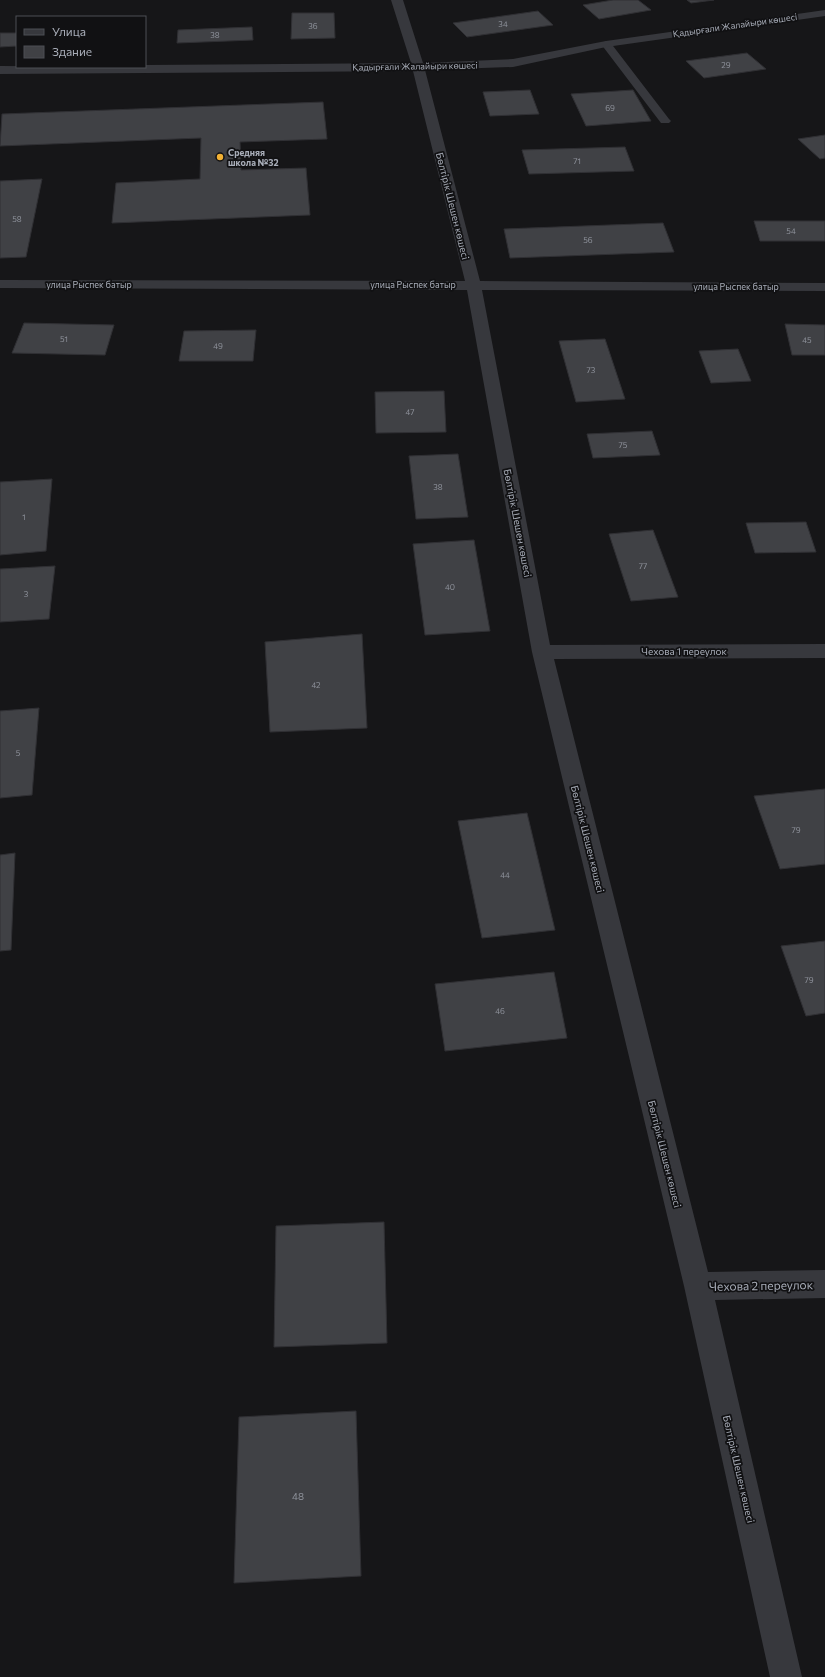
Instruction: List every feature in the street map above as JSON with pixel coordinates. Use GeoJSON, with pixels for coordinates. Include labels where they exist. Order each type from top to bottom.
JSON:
{"type":"FeatureCollection","features":[{"type":"Feature","properties":{"kind":"street","name":"Бөлтірік Шешен көшесі"},"geometry":{"type":"LineString","coordinates":[[398,0],[418,67],[473,284],[542,652],[698,1286],[786,1677]]}},
{"type":"Feature","properties":{"kind":"street","name":"Қадырғали Жалайыри көшесі"},"geometry":{"type":"LineString","coordinates":[[0,70],[418,67],[513,62],[606,44],[825,13]]}},
{"type":"Feature","properties":{"kind":"street","name":"улица Рыспек батыр"},"geometry":{"type":"LineString","coordinates":[[0,284],[473,284],[825,287]]}},
{"type":"Feature","properties":{"kind":"street","name":"Чехова 1 переулок"},"geometry":{"type":"LineString","coordinates":[[542,652],[825,651]]}},
{"type":"Feature","properties":{"kind":"street","name":"Чехова 2 переулок"},"geometry":{"type":"LineString","coordinates":[[698,1286],[825,1284]]}},
{"type":"Feature","properties":{"kind":"lane"},"geometry":{"type":"LineString","coordinates":[[606,44],[665,121]]}},
{"type":"Feature","properties":{"kind":"building"},"geometry":{"type":"Polygon","coordinates":[[[613,0],[638,0],[651,10],[599,19],[583,5],[613,0]]]}},
{"type":"Feature","properties":{"kind":"building"},"geometry":{"type":"Polygon","coordinates":[[[687,0],[714,0],[691,3],[687,0]]]}},
{"type":"Feature","properties":{"kind":"building"},"geometry":{"type":"Polygon","coordinates":[[[538,11],[553,25],[467,37],[453,23],[538,11]]]}},
{"type":"Feature","properties":{"kind":"building"},"geometry":{"type":"Polygon","coordinates":[[[292,13],[334,13],[335,38],[291,39],[292,13]]]}},
{"type":"Feature","properties":{"kind":"building"},"geometry":{"type":"Polygon","coordinates":[[[252,27],[253,40],[177,43],[178,30],[252,27]]]}},
{"type":"Feature","properties":{"kind":"building"},"geometry":{"type":"Polygon","coordinates":[[[0,33],[16,33],[16,46],[0,47],[0,33]]]}},
{"type":"Feature","properties":{"kind":"building"},"geometry":{"type":"Polygon","coordinates":[[[747,53],[766,69],[704,78],[686,61],[747,53]]]}},
{"type":"Feature","properties":{"kind":"building"},"geometry":{"type":"Polygon","coordinates":[[[530,90],[539,114],[490,116],[483,92],[530,90]]]}},
{"type":"Feature","properties":{"kind":"building"},"geometry":{"type":"Polygon","coordinates":[[[633,90],[651,121],[586,126],[571,94],[633,90]]]}},
{"type":"Feature","properties":{"kind":"building","name":"Средняя школа №32"},"geometry":{"type":"Polygon","coordinates":[[[323,102],[327,139],[240,142],[241,170],[306,168],[310,215],[112,223],[116,183],[200,179],[201,138],[0,146],[2,114],[323,102]]]}},
{"type":"Feature","properties":{"kind":"building"},"geometry":{"type":"Polygon","coordinates":[[[825,135],[825,158],[820,159],[798,139],[825,135]]]}},
{"type":"Feature","properties":{"kind":"building"},"geometry":{"type":"Polygon","coordinates":[[[625,147],[634,171],[529,174],[522,150],[625,147]]]}},
{"type":"Feature","properties":{"kind":"building"},"geometry":{"type":"Polygon","coordinates":[[[42,179],[26,257],[0,258],[0,181],[42,179]]]}},
{"type":"Feature","properties":{"kind":"building"},"geometry":{"type":"Polygon","coordinates":[[[754,221],[825,221],[825,241],[760,241],[754,221]]]}},
{"type":"Feature","properties":{"kind":"building"},"geometry":{"type":"Polygon","coordinates":[[[663,223],[674,252],[510,258],[504,229],[663,223]]]}},
{"type":"Feature","properties":{"kind":"building"},"geometry":{"type":"Polygon","coordinates":[[[24,323],[114,325],[105,355],[12,353],[24,323]]]}},
{"type":"Feature","properties":{"kind":"building"},"geometry":{"type":"Polygon","coordinates":[[[785,324],[825,325],[825,355],[792,355],[785,324]]]}},
{"type":"Feature","properties":{"kind":"building"},"geometry":{"type":"Polygon","coordinates":[[[256,330],[253,361],[179,361],[184,331],[256,330]]]}},
{"type":"Feature","properties":{"kind":"building"},"geometry":{"type":"Polygon","coordinates":[[[605,339],[625,399],[576,402],[559,341],[605,339]]]}},
{"type":"Feature","properties":{"kind":"building"},"geometry":{"type":"Polygon","coordinates":[[[738,349],[751,381],[711,383],[699,351],[738,349]]]}},
{"type":"Feature","properties":{"kind":"building"},"geometry":{"type":"Polygon","coordinates":[[[444,391],[446,432],[376,433],[375,392],[444,391]]]}},
{"type":"Feature","properties":{"kind":"building"},"geometry":{"type":"Polygon","coordinates":[[[652,431],[660,455],[593,458],[587,434],[652,431]]]}},
{"type":"Feature","properties":{"kind":"building"},"geometry":{"type":"Polygon","coordinates":[[[458,454],[468,517],[416,519],[409,456],[458,454]]]}},
{"type":"Feature","properties":{"kind":"building"},"geometry":{"type":"Polygon","coordinates":[[[52,479],[46,551],[0,555],[0,482],[52,479]]]}},
{"type":"Feature","properties":{"kind":"building"},"geometry":{"type":"Polygon","coordinates":[[[806,522],[816,552],[755,553],[746,523],[806,522]]]}},
{"type":"Feature","properties":{"kind":"building"},"geometry":{"type":"Polygon","coordinates":[[[653,530],[678,597],[631,601],[609,534],[653,530]]]}},
{"type":"Feature","properties":{"kind":"building"},"geometry":{"type":"Polygon","coordinates":[[[474,540],[490,631],[425,635],[413,544],[474,540]]]}},
{"type":"Feature","properties":{"kind":"building"},"geometry":{"type":"Polygon","coordinates":[[[55,566],[49,619],[0,622],[0,569],[55,566]]]}},
{"type":"Feature","properties":{"kind":"building"},"geometry":{"type":"Polygon","coordinates":[[[362,634],[367,728],[270,732],[265,642],[362,634]]]}},
{"type":"Feature","properties":{"kind":"building"},"geometry":{"type":"Polygon","coordinates":[[[39,708],[32,795],[0,798],[0,711],[39,708]]]}},
{"type":"Feature","properties":{"kind":"building"},"geometry":{"type":"Polygon","coordinates":[[[825,789],[825,864],[780,869],[754,796],[825,789]]]}},
{"type":"Feature","properties":{"kind":"building"},"geometry":{"type":"Polygon","coordinates":[[[527,813],[555,930],[482,938],[458,821],[527,813]]]}},
{"type":"Feature","properties":{"kind":"building"},"geometry":{"type":"Polygon","coordinates":[[[15,853],[11,950],[0,951],[0,855],[15,853]]]}},
{"type":"Feature","properties":{"kind":"building"},"geometry":{"type":"Polygon","coordinates":[[[825,941],[825,1013],[806,1016],[781,946],[825,941]]]}},
{"type":"Feature","properties":{"kind":"building"},"geometry":{"type":"Polygon","coordinates":[[[554,972],[567,1038],[445,1051],[435,984],[554,972]]]}},
{"type":"Feature","properties":{"kind":"building"},"geometry":{"type":"Polygon","coordinates":[[[384,1222],[387,1343],[274,1347],[276,1226],[384,1222]]]}},
{"type":"Feature","properties":{"kind":"building"},"geometry":{"type":"Polygon","coordinates":[[[356,1411],[361,1576],[234,1583],[239,1417],[356,1411]]]}},
{"type":"Feature","properties":{"kind":"place","name":"Средняя школа №32"},"geometry":{"type":"Point","coordinates":[220,157]}}]}
